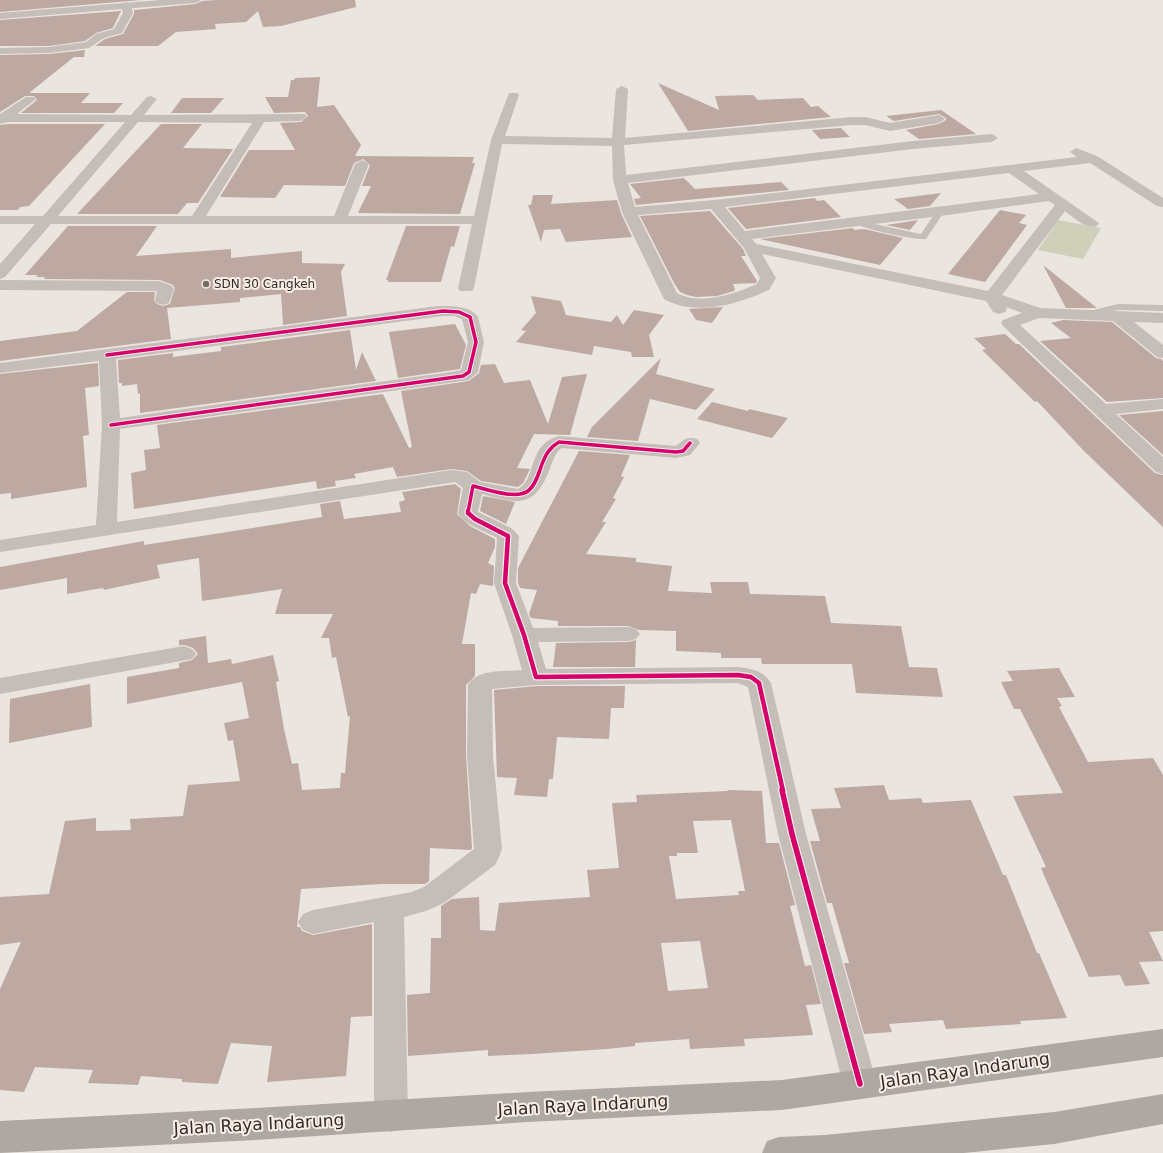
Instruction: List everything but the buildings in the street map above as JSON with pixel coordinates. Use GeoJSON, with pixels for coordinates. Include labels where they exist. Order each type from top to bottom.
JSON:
{"type":"FeatureCollection","features":[{"type":"Feature","properties":{"kind":"highway","name":"Jalan Raya Indarung"},"geometry":{"type":"LineString","coordinates":[[0,1137],[782,1095],[1163,1043]]}},
{"type":"Feature","properties":{"kind":"highway"},"geometry":{"type":"LineString","coordinates":[[779,1153],[833,1150],[1054,1128],[1163,1109]]}},
{"type":"Feature","properties":{"kind":"street"},"geometry":{"type":"LineString","coordinates":[[0,16],[196,0]]}},
{"type":"Feature","properties":{"kind":"street"},"geometry":{"type":"LineString","coordinates":[[0,52],[50,50],[88,45],[100,36],[118,31],[125,21],[128,13],[126,5]]}},
{"type":"Feature","properties":{"kind":"street"},"geometry":{"type":"LineString","coordinates":[[622,89],[618,142],[620,180],[629,212],[670,296],[680,302],[698,303],[727,299],[763,287],[768,278],[746,242],[715,204]]}},
{"type":"Feature","properties":{"kind":"street"},"geometry":{"type":"LineString","coordinates":[[466,288],[497,140],[513,94]]}},
{"type":"Feature","properties":{"kind":"street"},"geometry":{"type":"LineString","coordinates":[[1,119],[30,99]]}},
{"type":"Feature","properties":{"kind":"street"},"geometry":{"type":"LineString","coordinates":[[0,274],[132,119],[151,99]]}},
{"type":"Feature","properties":{"kind":"street"},"geometry":{"type":"LineString","coordinates":[[1,119],[260,119],[301,117]]}},
{"type":"Feature","properties":{"kind":"street"},"geometry":{"type":"LineString","coordinates":[[196,220],[260,119]]}},
{"type":"Feature","properties":{"kind":"street"},"geometry":{"type":"LineString","coordinates":[[497,140],[618,142],[860,120],[890,127],[939,119]]}},
{"type":"Feature","properties":{"kind":"street"},"geometry":{"type":"LineString","coordinates":[[620,180],[992,138]]}},
{"type":"Feature","properties":{"kind":"street"},"geometry":{"type":"LineString","coordinates":[[1076,152],[1092,159],[1162,203]]}},
{"type":"Feature","properties":{"kind":"street"},"geometry":{"type":"LineString","coordinates":[[629,212],[715,204],[1092,159]]}},
{"type":"Feature","properties":{"kind":"street"},"geometry":{"type":"LineString","coordinates":[[339,221],[362,164]]}},
{"type":"Feature","properties":{"kind":"street"},"geometry":{"type":"LineString","coordinates":[[1012,169],[1092,223]]}},
{"type":"Feature","properties":{"kind":"street"},"geometry":{"type":"LineString","coordinates":[[746,242],[856,222],[1058,200]]}},
{"type":"Feature","properties":{"kind":"street"},"geometry":{"type":"LineString","coordinates":[[992,297],[1058,200]]}},
{"type":"Feature","properties":{"kind":"street"},"geometry":{"type":"LineString","coordinates":[[0,220],[480,220]]}},
{"type":"Feature","properties":{"kind":"street"},"geometry":{"type":"LineString","coordinates":[[746,242],[992,297],[1038,313],[1163,318]]}},
{"type":"Feature","properties":{"kind":"street"},"geometry":{"type":"LineString","coordinates":[[0,285],[159,286],[166,289],[163,300]]}},
{"type":"Feature","properties":{"kind":"street"},"geometry":{"type":"LineString","coordinates":[[992,297],[1009,323],[1163,468]]}},
{"type":"Feature","properties":{"kind":"street"},"geometry":{"type":"LineString","coordinates":[[0,368],[426,312],[451,310],[462,312],[470,317],[476,342],[469,372],[463,376],[111,425]]}},
{"type":"Feature","properties":{"kind":"street"},"geometry":{"type":"LineString","coordinates":[[1009,323],[1038,313]]}},
{"type":"Feature","properties":{"kind":"street"},"geometry":{"type":"LineString","coordinates":[[1117,316],[1163,353]]}},
{"type":"Feature","properties":{"kind":"street"},"geometry":{"type":"LineString","coordinates":[[106,528],[111,425],[107,355]]}},
{"type":"Feature","properties":{"kind":"street"},"geometry":{"type":"LineString","coordinates":[[1102,410],[1163,404]]}},
{"type":"Feature","properties":{"kind":"street"},"geometry":{"type":"LineString","coordinates":[[0,546],[106,528],[451,476],[460,476],[473,486],[519,494],[526,492],[532,486],[550,446],[559,442],[676,452],[683,451],[690,444]]}},
{"type":"Feature","properties":{"kind":"street"},"geometry":{"type":"LineString","coordinates":[[473,486],[468,513],[469,516],[475,520],[500,529],[508,536],[505,583],[524,635],[536,677]]}},
{"type":"Feature","properties":{"kind":"street"},"geometry":{"type":"LineString","coordinates":[[524,635],[628,634]]}},
{"type":"Feature","properties":{"kind":"street"},"geometry":{"type":"LineString","coordinates":[[0,686],[184,654]]}},
{"type":"Feature","properties":{"kind":"street"},"geometry":{"type":"LineString","coordinates":[[313,922],[416,903],[434,895],[481,861],[487,853],[480,756],[480,686],[487,681],[536,677],[738,675],[751,677],[759,683],[792,834],[860,1084]]}},
{"type":"Feature","properties":{"kind":"street"},"geometry":{"type":"LineString","coordinates":[[389,909],[391,1116]]}},
{"type":"Feature","properties":{"kind":"lane"},"geometry":{"type":"LineString","coordinates":[[856,222],[923,238],[940,212]]}},
{"type":"Feature","properties":{"kind":"lane"},"geometry":{"type":"LineString","coordinates":[[1088,314],[1118,307],[1163,308]]}},
{"type":"Feature","properties":{"kind":"green space"},"geometry":{"type":"Polygon","coordinates":[[[1058,220],[1101,228],[1083,259],[1038,250],[1058,220]]]}},
{"type":"Feature","properties":{"kind":"cycle path"},"geometry":{"type":"LineString","coordinates":[[107,355],[426,312],[443,311],[459,312],[470,317],[476,342],[469,372],[463,376],[111,425]]}},
{"type":"Feature","properties":{"kind":"cycle path"},"geometry":{"type":"LineString","coordinates":[[690,443],[683,451],[676,452],[559,442],[552,446],[547,453],[537,478],[529,491],[518,495],[473,486],[468,513],[475,519],[508,536],[505,583],[524,635],[536,677],[738,675],[751,677],[759,683],[792,834],[860,1084]]}},
{"type":"Feature","properties":{"kind":"place","name":"SDN 30 Cangkeh"},"geometry":{"type":"Point","coordinates":[206,284]}}]}
